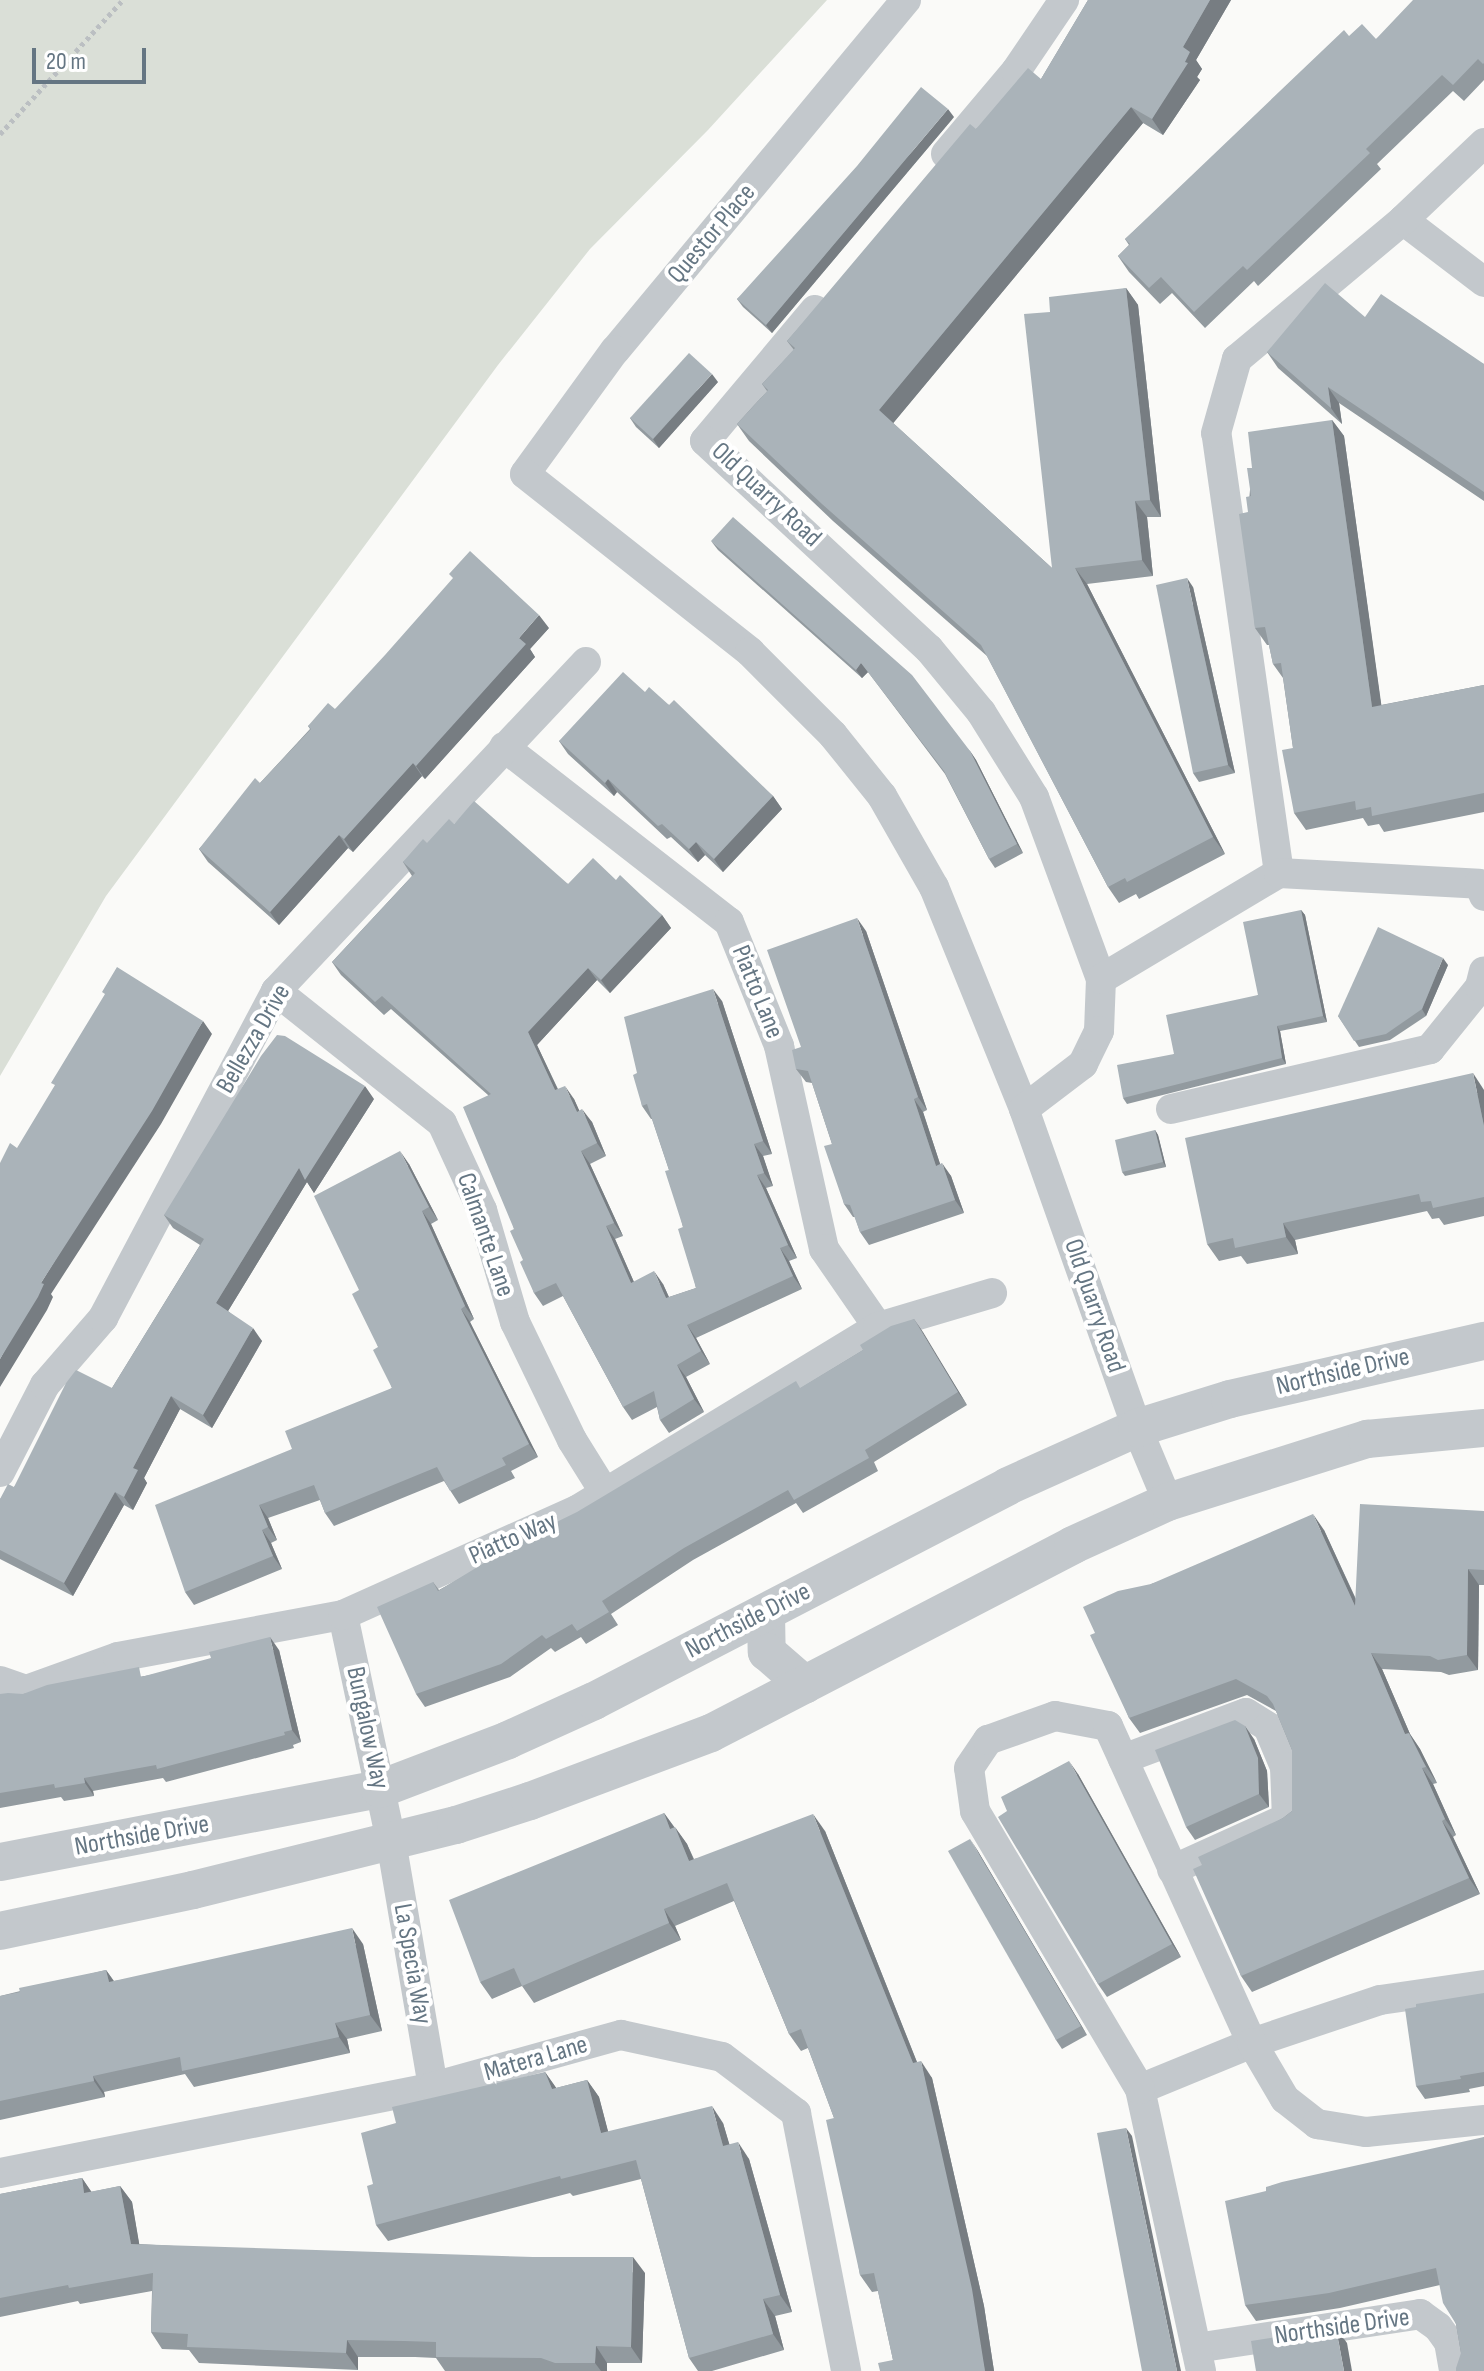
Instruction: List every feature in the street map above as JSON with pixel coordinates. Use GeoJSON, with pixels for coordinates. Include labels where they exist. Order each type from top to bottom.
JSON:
{"type":"FeatureCollection","features":[{"type":"Feature","properties":{"kind":"street","name":"Questor Place"},"geometry":{"type":"LineString","coordinates":[[525,474],[615,350],[906,0]]}},
{"type":"Feature","properties":{"kind":"street"},"geometry":{"type":"LineString","coordinates":[[926,178],[1016,71],[1064,0]]}},
{"type":"Feature","properties":{"kind":"street"},"geometry":{"type":"LineString","coordinates":[[1279,873],[1216,433],[1237,359],[1403,220],[1484,143]]}},
{"type":"Feature","properties":{"kind":"street"},"geometry":{"type":"LineString","coordinates":[[1403,220],[1484,282]]}},
{"type":"Feature","properties":{"kind":"street","name":"Old Quarry Road"},"geometry":{"type":"LineString","coordinates":[[835,286],[705,441],[929,649],[981,712],[1034,797],[1101,979],[1099,1031],[1083,1064],[1024,1109]]}},
{"type":"Feature","properties":{"kind":"street","name":"Old Quarry Road"},"geometry":{"type":"LineString","coordinates":[[525,474],[750,652],[833,735],[882,796],[934,887],[1024,1109],[1137,1428],[1168,1502]]}},
{"type":"Feature","properties":{"kind":"street","name":"Bellezza Drive"},"geometry":{"type":"LineString","coordinates":[[0,1472],[45,1385],[103,1318],[276,991],[586,662]]}},
{"type":"Feature","properties":{"kind":"street","name":"Piatto Lane"},"geometry":{"type":"LineString","coordinates":[[504,747],[729,922],[779,1046],[824,1249],[878,1327]]}},
{"type":"Feature","properties":{"kind":"street"},"geometry":{"type":"LineString","coordinates":[[1101,979],[1279,873],[1479,884],[1484,896]]}},
{"type":"Feature","properties":{"kind":"street"},"geometry":{"type":"LineString","coordinates":[[1171,1109],[1430,1049],[1480,987],[1484,971]]}},
{"type":"Feature","properties":{"kind":"street","name":"Calmante Lane"},"geometry":{"type":"LineString","coordinates":[[276,991],[442,1123],[482,1210],[515,1322],[572,1440],[605,1493]]}},
{"type":"Feature","properties":{"kind":"street","name":"Piatto Way"},"geometry":{"type":"LineString","coordinates":[[0,1681],[26,1690],[118,1657],[343,1615],[577,1510],[878,1327],[992,1293]]}},
{"type":"Feature","properties":{"kind":"street","name":"Northside Drive"},"geometry":{"type":"LineString","coordinates":[[0,1862],[380,1789],[565,1714],[1008,1486],[1137,1428],[1230,1399],[1484,1341]]}},
{"type":"Feature","properties":{"kind":"street"},"geometry":{"type":"LineString","coordinates":[[0,1931],[193,1890],[391,1841],[530,1801],[700,1738],[1073,1545],[1168,1502],[1367,1439],[1484,1428]]}},
{"type":"Feature","properties":{"kind":"street"},"geometry":{"type":"LineString","coordinates":[[766,1613],[767,1652],[805,1685]]}},
{"type":"Feature","properties":{"kind":"street","name":"Bungalow Way"},"geometry":{"type":"LineString","coordinates":[[343,1615],[391,1841]]}},
{"type":"Feature","properties":{"kind":"street"},"geometry":{"type":"LineString","coordinates":[[1123,1759],[1246,1713],[1268,1727],[1285,1767],[1287,1818],[1172,1870]]}},
{"type":"Feature","properties":{"kind":"street","name":"Northside Drive"},"geometry":{"type":"LineString","coordinates":[[1454,2371],[1449,2342],[1438,2327],[1420,2314],[1198,2360],[1140,2089],[975,1811],[969,1768],[988,1740],[1055,1716],[1108,1726],[1252,2043],[1285,2099],[1317,2124],[1366,2132],[1484,2120]]}},
{"type":"Feature","properties":{"kind":"street","name":"La Specia Way"},"geometry":{"type":"LineString","coordinates":[[391,1841],[433,2087]]}},
{"type":"Feature","properties":{"kind":"street"},"geometry":{"type":"LineString","coordinates":[[1140,2089],[1252,2043],[1380,2000],[1484,1985]]}},
{"type":"Feature","properties":{"kind":"street","name":"Matera Lane"},"geometry":{"type":"LineString","coordinates":[[0,2173],[433,2087],[621,2035],[722,2057],[796,2113],[846,2371]]}},
{"type":"Feature","properties":{"kind":"path"},"geometry":{"type":"LineString","coordinates":[[0,134],[123,0]]}},
{"type":"Feature","properties":{"kind":"shaded area"},"geometry":{"type":"Polygon","coordinates":[[[0,0],[827,0],[708,130],[590,249],[498,365],[106,896],[0,1076],[0,0]]]}},
{"type":"Feature","properties":{"kind":"building"},"geometry":{"type":"Polygon","coordinates":[[[1088,0],[1210,0],[1183,47],[1190,52],[1185,62],[1188,63],[1152,119],[1131,107],[879,410],[1052,568],[1024,314],[1050,312],[1049,297],[1126,288],[1150,500],[1135,501],[1142,560],[1075,568],[1213,837],[1127,882],[1125,878],[1108,887],[981,645],[737,424],[768,390],[762,384],[795,348],[787,341],[970,124],[976,129],[1028,68],[1041,79],[1088,0]]]}},
{"type":"Feature","properties":{"kind":"building"},"geometry":{"type":"Polygon","coordinates":[[[1413,0],[1484,0],[1484,63],[1478,59],[1453,85],[1442,75],[1366,149],[1370,153],[1247,270],[1243,266],[1194,312],[1161,277],[1149,288],[1118,256],[1130,244],[1125,239],[1344,30],[1349,36],[1362,24],[1376,39],[1413,0]]]}},
{"type":"Feature","properties":{"kind":"building"},"geometry":{"type":"Polygon","coordinates":[[[921,87],[948,109],[766,325],[737,299],[857,166],[921,87]]]}},
{"type":"Feature","properties":{"kind":"building"},"geometry":{"type":"Polygon","coordinates":[[[1325,283],[1365,317],[1381,294],[1484,364],[1484,492],[1328,387],[1331,408],[1267,352],[1325,283]]]}},
{"type":"Feature","properties":{"kind":"building"},"geometry":{"type":"Polygon","coordinates":[[[689,353],[712,374],[653,439],[630,418],[689,353]]]}},
{"type":"Feature","properties":{"kind":"building"},"geometry":{"type":"Polygon","coordinates":[[[1332,420],[1372,707],[1484,685],[1484,793],[1372,816],[1371,807],[1356,810],[1355,801],[1294,813],[1282,750],[1293,748],[1281,663],[1273,664],[1265,627],[1255,628],[1239,514],[1248,512],[1246,497],[1251,496],[1247,468],[1252,468],[1248,432],[1332,420]]]}},
{"type":"Feature","properties":{"kind":"building"},"geometry":{"type":"Polygon","coordinates":[[[733,517],[912,675],[970,751],[1017,844],[989,859],[944,771],[861,663],[856,670],[711,541],[733,517]]]}},
{"type":"Feature","properties":{"kind":"building"},"geometry":{"type":"Polygon","coordinates":[[[470,551],[539,615],[519,638],[526,644],[416,766],[413,763],[344,839],[339,835],[270,912],[199,849],[255,778],[260,783],[311,729],[308,726],[328,703],[335,709],[385,655],[453,578],[449,574],[470,551]]]}},
{"type":"Feature","properties":{"kind":"building"},"geometry":{"type":"Polygon","coordinates":[[[1187,578],[1228,765],[1193,773],[1156,585],[1187,578]]]}},
{"type":"Feature","properties":{"kind":"building"},"geometry":{"type":"Polygon","coordinates":[[[623,672],[645,692],[649,687],[669,705],[674,700],[773,796],[714,859],[696,842],[689,849],[662,824],[658,826],[608,779],[605,783],[559,741],[623,672]]]}},
{"type":"Feature","properties":{"kind":"building"},"geometry":{"type":"Polygon","coordinates":[[[474,801],[568,884],[593,858],[616,880],[620,875],[662,915],[601,980],[588,968],[528,1032],[555,1090],[565,1086],[577,1112],[582,1109],[597,1143],[581,1151],[614,1223],[606,1226],[631,1283],[654,1271],[666,1298],[696,1288],[678,1229],[683,1227],[665,1171],[669,1170],[647,1104],[642,1106],[633,1075],[637,1073],[624,1017],[713,989],[763,1141],[754,1144],[764,1173],[757,1175],[788,1245],[780,1248],[793,1276],[687,1325],[701,1351],[677,1365],[694,1399],[660,1420],[654,1391],[623,1407],[556,1283],[534,1293],[510,1231],[514,1229],[463,1107],[491,1094],[382,996],[375,1002],[332,962],[415,873],[403,862],[423,839],[427,843],[449,819],[454,824],[474,801]]]}},
{"type":"Feature","properties":{"kind":"building"},"geometry":{"type":"Polygon","coordinates":[[[1301,910],[1323,1016],[1277,1026],[1282,1058],[1123,1098],[1117,1065],[1174,1054],[1166,1015],[1258,995],[1243,922],[1301,910]]]}},
{"type":"Feature","properties":{"kind":"building"},"geometry":{"type":"Polygon","coordinates":[[[857,918],[918,1097],[914,1099],[936,1166],[942,1163],[955,1200],[860,1232],[850,1205],[844,1204],[824,1146],[832,1144],[808,1071],[796,1069],[792,1050],[801,1047],[767,950],[857,918]]]}},
{"type":"Feature","properties":{"kind":"building"},"geometry":{"type":"Polygon","coordinates":[[[1378,927],[1443,958],[1422,1009],[1386,1034],[1354,1041],[1338,1016],[1378,927]]]}},
{"type":"Feature","properties":{"kind":"building"},"geometry":{"type":"Polygon","coordinates":[[[117,967],[203,1021],[152,1111],[41,1283],[44,1284],[38,1297],[0,1359],[0,1163],[10,1143],[17,1148],[55,1085],[51,1083],[105,994],[102,992],[117,967]]]}},
{"type":"Feature","properties":{"kind":"building"},"geometry":{"type":"Polygon","coordinates":[[[277,1035],[285,1036],[365,1086],[305,1180],[299,1168],[216,1303],[253,1328],[203,1415],[171,1396],[133,1468],[138,1470],[124,1497],[115,1492],[64,1583],[0,1550],[0,1499],[8,1484],[14,1487],[66,1383],[76,1370],[112,1388],[204,1239],[164,1215],[277,1035]]]}},
{"type":"Feature","properties":{"kind":"building"},"geometry":{"type":"Polygon","coordinates":[[[1473,1073],[1484,1126],[1484,1197],[1433,1208],[1431,1201],[1421,1202],[1419,1194],[1283,1223],[1286,1237],[1235,1248],[1233,1238],[1207,1244],[1185,1138],[1473,1073]]]}},
{"type":"Feature","properties":{"kind":"building"},"geometry":{"type":"Polygon","coordinates":[[[1155,1130],[1163,1162],[1122,1172],[1115,1140],[1155,1130]]]}},
{"type":"Feature","properties":{"kind":"building"},"geometry":{"type":"Polygon","coordinates":[[[400,1151],[429,1207],[422,1211],[465,1306],[461,1309],[529,1444],[502,1458],[506,1465],[450,1491],[437,1467],[325,1513],[314,1485],[259,1505],[268,1527],[262,1530],[273,1556],[185,1592],[155,1505],[292,1449],[285,1431],[392,1388],[373,1350],[378,1347],[352,1294],[359,1290],[314,1196],[400,1151]]]}},
{"type":"Feature","properties":{"kind":"building"},"geometry":{"type":"Polygon","coordinates":[[[914,1319],[958,1392],[865,1450],[869,1458],[794,1500],[788,1490],[684,1548],[602,1601],[609,1612],[577,1631],[572,1624],[546,1639],[542,1635],[501,1664],[416,1694],[377,1607],[433,1582],[438,1591],[796,1381],[800,1388],[863,1350],[860,1345],[891,1326],[914,1319]]]}},
{"type":"Feature","properties":{"kind":"building"},"geometry":{"type":"Polygon","coordinates":[[[1360,1504],[1484,1511],[1484,1570],[1468,1569],[1467,1655],[1438,1660],[1430,1656],[1371,1653],[1405,1734],[1409,1733],[1426,1767],[1422,1768],[1445,1819],[1442,1821],[1469,1878],[1241,1976],[1193,1869],[1202,1865],[1198,1857],[1292,1811],[1292,1750],[1273,1704],[1267,1696],[1236,1679],[1129,1718],[1090,1635],[1095,1633],[1083,1607],[1118,1591],[1151,1584],[1313,1514],[1355,1606],[1360,1504]]]}},
{"type":"Feature","properties":{"kind":"building"},"geometry":{"type":"Polygon","coordinates":[[[270,1637],[292,1730],[284,1732],[285,1735],[157,1769],[156,1765],[84,1778],[85,1783],[55,1788],[54,1784],[0,1793],[0,1694],[23,1694],[47,1685],[139,1667],[141,1677],[211,1658],[209,1652],[270,1637]]]}},
{"type":"Feature","properties":{"kind":"building"},"geometry":{"type":"Polygon","coordinates":[[[1235,1720],[1245,1726],[1258,1758],[1259,1794],[1186,1827],[1155,1750],[1235,1720]]]}},
{"type":"Feature","properties":{"kind":"building"},"geometry":{"type":"Polygon","coordinates":[[[1069,1761],[1172,1944],[1098,1984],[998,1817],[1007,1811],[1001,1797],[1069,1761]]]}},
{"type":"Feature","properties":{"kind":"building"},"geometry":{"type":"Polygon","coordinates":[[[664,1813],[670,1829],[675,1827],[689,1861],[813,1814],[913,2063],[921,2061],[972,2289],[985,2371],[880,2371],[878,2363],[893,2360],[874,2273],[860,2275],[826,2120],[834,2118],[801,2029],[789,2034],[727,1883],[664,1909],[669,1923],[522,1986],[514,1968],[480,1982],[449,1900],[664,1813]]]}},
{"type":"Feature","properties":{"kind":"building"},"geometry":{"type":"Polygon","coordinates":[[[970,1839],[1081,2026],[1056,2040],[948,1851],[970,1839]]]}},
{"type":"Feature","properties":{"kind":"building"},"geometry":{"type":"Polygon","coordinates":[[[352,1928],[370,2015],[335,2023],[339,2037],[182,2071],[180,2057],[93,2076],[94,2081],[0,2101],[0,1996],[20,1992],[19,1988],[106,1970],[109,1982],[352,1928]]]}},
{"type":"Feature","properties":{"kind":"building"},"geometry":{"type":"Polygon","coordinates":[[[1484,1993],[1484,2072],[1416,2086],[1405,2009],[1416,2007],[1416,2004],[1484,1993]]]}},
{"type":"Feature","properties":{"kind":"building"},"geometry":{"type":"Polygon","coordinates":[[[545,2072],[552,2089],[587,2080],[601,2133],[712,2106],[723,2146],[738,2142],[780,2295],[763,2299],[773,2334],[689,2358],[636,2160],[561,2179],[560,2176],[376,2225],[367,2186],[373,2184],[361,2133],[396,2123],[392,2107],[545,2072]]]}},
{"type":"Feature","properties":{"kind":"building"},"geometry":{"type":"Polygon","coordinates":[[[1126,2128],[1177,2371],[1142,2371],[1097,2133],[1126,2128]]]}},
{"type":"Feature","properties":{"kind":"building"},"geometry":{"type":"Polygon","coordinates":[[[1484,2137],[1484,2371],[1456,2371],[1461,2353],[1456,2324],[1443,2303],[1436,2268],[1329,2293],[1245,2305],[1225,2201],[1266,2191],[1266,2187],[1282,2182],[1484,2137]]]}},
{"type":"Feature","properties":{"kind":"building"},"geometry":{"type":"Polygon","coordinates":[[[82,2178],[84,2193],[120,2186],[131,2244],[533,2257],[633,2257],[631,2347],[596,2346],[595,2363],[555,2363],[541,2358],[436,2357],[436,2342],[347,2340],[346,2353],[187,2347],[188,2334],[151,2332],[153,2273],[0,2298],[0,2194],[82,2178]]]}},
{"type":"Feature","properties":{"kind":"building"},"geometry":{"type":"Polygon","coordinates":[[[1336,2328],[1344,2371],[1256,2371],[1251,2341],[1336,2328]]]}}]}
